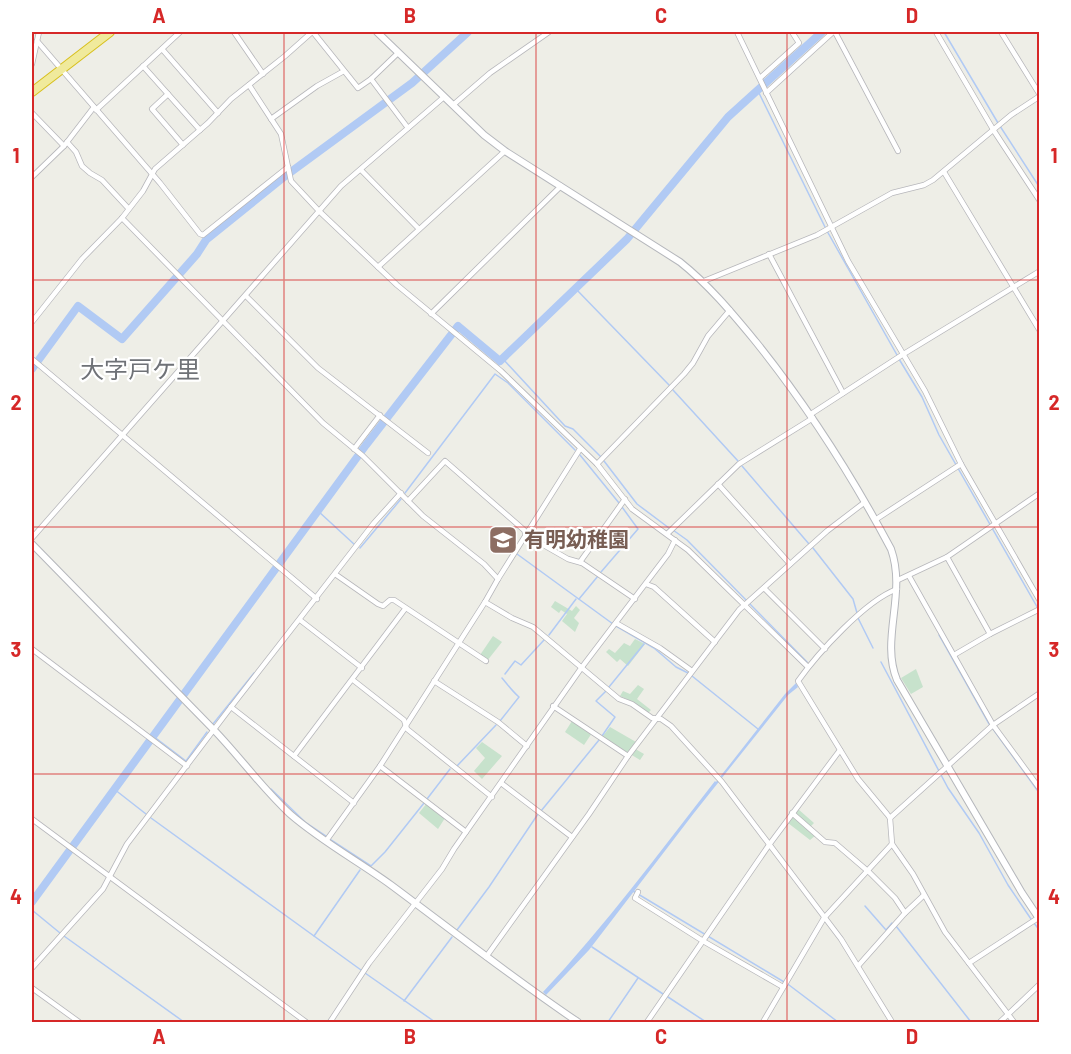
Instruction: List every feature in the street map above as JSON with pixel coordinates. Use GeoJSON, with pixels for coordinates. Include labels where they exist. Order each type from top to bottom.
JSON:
{"type":"FeatureCollection","features":[{"type":"Feature","properties":{"kind":"highway"},"geometry":{"type":"LineString","coordinates":[[32,92],[110,32]]}},
{"type":"Feature","properties":{"kind":"street"},"geometry":{"type":"LineString","coordinates":[[32,64],[39,32]]}},
{"type":"Feature","properties":{"kind":"street"},"geometry":{"type":"LineString","coordinates":[[32,177],[66,144],[95,108],[180,32]]}},
{"type":"Feature","properties":{"kind":"street"},"geometry":{"type":"LineString","coordinates":[[234,32],[263,74]]}},
{"type":"Feature","properties":{"kind":"street"},"geometry":{"type":"LineString","coordinates":[[32,322],[82,259],[122,218],[143,191],[151,175],[218,112],[312,32],[358,88],[398,53]]}},
{"type":"Feature","properties":{"kind":"street"},"geometry":{"type":"LineString","coordinates":[[376,32],[484,135],[505,151],[680,262],[704,281],[785,378],[812,416],[865,502],[891,549],[896,564],[898,580],[891,648],[894,670],[902,688],[1036,920],[969,963]]}},
{"type":"Feature","properties":{"kind":"street"},"geometry":{"type":"LineString","coordinates":[[453,105],[490,73],[549,32]]}},
{"type":"Feature","properties":{"kind":"street"},"geometry":{"type":"LineString","coordinates":[[737,32],[831,227],[902,355],[925,391],[961,464],[1040,601]]}},
{"type":"Feature","properties":{"kind":"street"},"geometry":{"type":"LineString","coordinates":[[760,78],[799,42],[792,32]]}},
{"type":"Feature","properties":{"kind":"street"},"geometry":{"type":"LineString","coordinates":[[766,93],[834,32],[898,152]]}},
{"type":"Feature","properties":{"kind":"street"},"geometry":{"type":"LineString","coordinates":[[936,32],[998,127],[1040,201]]}},
{"type":"Feature","properties":{"kind":"street"},"geometry":{"type":"LineString","coordinates":[[704,281],[825,231],[892,193],[924,185],[944,172],[1011,115],[1040,96],[1001,32]]}},
{"type":"Feature","properties":{"kind":"street"},"geometry":{"type":"LineString","coordinates":[[37,41],[160,183],[187,220],[203,235],[289,171]]}},
{"type":"Feature","properties":{"kind":"street"},"geometry":{"type":"LineString","coordinates":[[162,49],[218,112]]}},
{"type":"Feature","properties":{"kind":"street"},"geometry":{"type":"LineString","coordinates":[[143,66],[200,130]]}},
{"type":"Feature","properties":{"kind":"street"},"geometry":{"type":"LineString","coordinates":[[271,119],[344,70]]}},
{"type":"Feature","properties":{"kind":"street"},"geometry":{"type":"LineString","coordinates":[[371,79],[408,128]]}},
{"type":"Feature","properties":{"kind":"street"},"geometry":{"type":"LineString","coordinates":[[249,86],[284,140],[291,181],[319,211],[431,314],[501,371],[580,449],[600,460],[625,499],[640,516],[670,531],[675,540],[747,603],[808,667]]}},
{"type":"Feature","properties":{"kind":"street"},"geometry":{"type":"LineString","coordinates":[[168,94],[152,109],[183,145]]}},
{"type":"Feature","properties":{"kind":"street"},"geometry":{"type":"LineString","coordinates":[[32,538],[342,186],[444,97]]}},
{"type":"Feature","properties":{"kind":"street"},"geometry":{"type":"LineString","coordinates":[[32,113],[76,152],[82,165],[102,180],[128,208]]}},
{"type":"Feature","properties":{"kind":"street"},"geometry":{"type":"LineString","coordinates":[[378,267],[505,151]]}},
{"type":"Feature","properties":{"kind":"street"},"geometry":{"type":"LineString","coordinates":[[361,170],[419,229]]}},
{"type":"Feature","properties":{"kind":"street"},"geometry":{"type":"LineString","coordinates":[[944,172],[1040,331]]}},
{"type":"Feature","properties":{"kind":"street"},"geometry":{"type":"LineString","coordinates":[[431,314],[561,186]]}},
{"type":"Feature","properties":{"kind":"street"},"geometry":{"type":"LineString","coordinates":[[122,218],[322,423],[363,456],[423,516],[484,564],[498,579]]}},
{"type":"Feature","properties":{"kind":"street"},"geometry":{"type":"LineString","coordinates":[[769,254],[843,393]]}},
{"type":"Feature","properties":{"kind":"street"},"geometry":{"type":"LineString","coordinates":[[670,531],[752,454],[902,355],[1040,271]]}},
{"type":"Feature","properties":{"kind":"street"},"geometry":{"type":"LineString","coordinates":[[246,296],[318,368],[428,453]]}},
{"type":"Feature","properties":{"kind":"street"},"geometry":{"type":"LineString","coordinates":[[600,460],[684,374],[708,336],[730,310]]}},
{"type":"Feature","properties":{"kind":"street"},"geometry":{"type":"LineString","coordinates":[[35,361],[317,599]]}},
{"type":"Feature","properties":{"kind":"street"},"geometry":{"type":"LineString","coordinates":[[355,449],[384,418]]}},
{"type":"Feature","properties":{"kind":"street"},"geometry":{"type":"LineString","coordinates":[[326,841],[380,766],[580,449]]}},
{"type":"Feature","properties":{"kind":"street"},"geometry":{"type":"LineString","coordinates":[[408,501],[445,461],[524,530],[526,535],[568,559],[580,562],[634,599]]}},
{"type":"Feature","properties":{"kind":"street"},"geometry":{"type":"LineString","coordinates":[[875,520],[961,464]]}},
{"type":"Feature","properties":{"kind":"street"},"geometry":{"type":"LineString","coordinates":[[718,484],[790,564]]}},
{"type":"Feature","properties":{"kind":"street"},"geometry":{"type":"LineString","coordinates":[[32,968],[110,879],[128,844],[231,706],[374,524],[401,494]]}},
{"type":"Feature","properties":{"kind":"street"},"geometry":{"type":"LineString","coordinates":[[898,580],[946,557],[1040,494]]}},
{"type":"Feature","properties":{"kind":"street"},"geometry":{"type":"LineString","coordinates":[[580,562],[625,499]]}},
{"type":"Feature","properties":{"kind":"street"},"geometry":{"type":"LineString","coordinates":[[486,957],[656,718],[747,603],[865,502]]}},
{"type":"Feature","properties":{"kind":"street"},"geometry":{"type":"LineString","coordinates":[[330,1023],[369,963],[416,903],[492,797],[553,706],[646,584],[668,554],[675,540]]}},
{"type":"Feature","properties":{"kind":"street"},"geometry":{"type":"LineString","coordinates":[[32,544],[214,730],[253,776],[290,813],[578,1023]]}},
{"type":"Feature","properties":{"kind":"street"},"geometry":{"type":"LineString","coordinates":[[946,557],[990,634]]}},
{"type":"Feature","properties":{"kind":"street"},"geometry":{"type":"LineString","coordinates":[[336,574],[378,604],[383,606],[390,600],[394,600],[486,661]]}},
{"type":"Feature","properties":{"kind":"street"},"geometry":{"type":"LineString","coordinates":[[909,576],[993,725],[1040,789]]}},
{"type":"Feature","properties":{"kind":"street"},"geometry":{"type":"LineString","coordinates":[[646,584],[654,587],[715,642]]}},
{"type":"Feature","properties":{"kind":"street"},"geometry":{"type":"LineString","coordinates":[[764,588],[825,649]]}},
{"type":"Feature","properties":{"kind":"street"},"geometry":{"type":"LineString","coordinates":[[897,589],[877,601],[858,617],[808,667],[798,681],[858,779],[890,818],[892,844],[913,874],[945,932],[1014,1023]]}},
{"type":"Feature","properties":{"kind":"street"},"geometry":{"type":"LineString","coordinates":[[485,602],[533,627],[619,699],[671,726],[719,780],[841,939],[892,1023]]}},
{"type":"Feature","properties":{"kind":"street"},"geometry":{"type":"LineString","coordinates":[[294,756],[405,609]]}},
{"type":"Feature","properties":{"kind":"street"},"geometry":{"type":"LineString","coordinates":[[954,655],[1038,610]]}},
{"type":"Feature","properties":{"kind":"street"},"geometry":{"type":"LineString","coordinates":[[300,620],[362,668]]}},
{"type":"Feature","properties":{"kind":"street"},"geometry":{"type":"LineString","coordinates":[[616,623],[660,648],[692,671]]}},
{"type":"Feature","properties":{"kind":"street"},"geometry":{"type":"LineString","coordinates":[[32,649],[187,766]]}},
{"type":"Feature","properties":{"kind":"street"},"geometry":{"type":"LineString","coordinates":[[353,680],[404,720],[407,729],[492,797]]}},
{"type":"Feature","properties":{"kind":"street"},"geometry":{"type":"LineString","coordinates":[[434,681],[498,722],[527,746]]}},
{"type":"Feature","properties":{"kind":"street"},"geometry":{"type":"LineString","coordinates":[[890,818],[993,725],[1040,693]]}},
{"type":"Feature","properties":{"kind":"street"},"geometry":{"type":"LineString","coordinates":[[231,706],[354,802]]}},
{"type":"Feature","properties":{"kind":"street"},"geometry":{"type":"LineString","coordinates":[[553,706],[628,756]]}},
{"type":"Feature","properties":{"kind":"street"},"geometry":{"type":"LineString","coordinates":[[647,1023],[769,844],[840,750]]}},
{"type":"Feature","properties":{"kind":"street"},"geometry":{"type":"LineString","coordinates":[[380,766],[466,832]]}},
{"type":"Feature","properties":{"kind":"street"},"geometry":{"type":"LineString","coordinates":[[501,783],[572,837]]}},
{"type":"Feature","properties":{"kind":"street"},"geometry":{"type":"LineString","coordinates":[[792,813],[825,842],[835,843],[895,898],[905,913]]}},
{"type":"Feature","properties":{"kind":"street"},"geometry":{"type":"LineString","coordinates":[[32,819],[306,1023]]}},
{"type":"Feature","properties":{"kind":"street"},"geometry":{"type":"LineString","coordinates":[[763,1023],[824,918],[892,844]]}},
{"type":"Feature","properties":{"kind":"street"},"geometry":{"type":"LineString","coordinates":[[637,893],[635,898],[785,984]]}},
{"type":"Feature","properties":{"kind":"street"},"geometry":{"type":"LineString","coordinates":[[858,966],[924,895]]}},
{"type":"Feature","properties":{"kind":"street"},"geometry":{"type":"LineString","coordinates":[[1000,1023],[1040,984]]}},
{"type":"Feature","properties":{"kind":"street"},"geometry":{"type":"LineString","coordinates":[[32,987],[79,1023]]}},
{"type":"Feature","properties":{"kind":"green space"},"geometry":{"type":"Polygon","coordinates":[[[555,601],[572,611],[576,606],[580,610],[574,618],[579,623],[575,632],[562,621],[567,614],[561,610],[559,613],[551,607],[555,601]]]}},
{"type":"Feature","properties":{"kind":"green space"},"geometry":{"type":"Polygon","coordinates":[[[493,636],[502,642],[487,661],[480,655],[493,636]]]}},
{"type":"Feature","properties":{"kind":"green space"},"geometry":{"type":"Polygon","coordinates":[[[635,639],[645,644],[628,666],[620,659],[617,662],[606,652],[609,649],[615,653],[624,643],[630,646],[635,639]]]}},
{"type":"Feature","properties":{"kind":"green space"},"geometry":{"type":"Polygon","coordinates":[[[916,669],[923,687],[911,694],[901,678],[916,669]]]}},
{"type":"Feature","properties":{"kind":"green space"},"geometry":{"type":"Polygon","coordinates":[[[638,685],[644,689],[637,699],[651,710],[648,713],[635,703],[620,696],[623,691],[630,694],[638,685]]]}},
{"type":"Feature","properties":{"kind":"green space"},"geometry":{"type":"Polygon","coordinates":[[[572,721],[592,733],[584,745],[565,732],[572,721]]]}},
{"type":"Feature","properties":{"kind":"green space"},"geometry":{"type":"Polygon","coordinates":[[[610,727],[636,742],[632,747],[644,754],[640,760],[602,737],[610,727]]]}},
{"type":"Feature","properties":{"kind":"green space"},"geometry":{"type":"Polygon","coordinates":[[[482,742],[502,756],[482,779],[474,771],[485,758],[476,748],[482,742]]]}},
{"type":"Feature","properties":{"kind":"green space"},"geometry":{"type":"Polygon","coordinates":[[[427,803],[445,818],[438,829],[419,813],[427,803]]]}},
{"type":"Feature","properties":{"kind":"green space"},"geometry":{"type":"Polygon","coordinates":[[[798,809],[814,823],[809,828],[816,835],[810,840],[788,823],[798,809]]]}},
{"type":"Feature","properties":{"kind":"water"},"geometry":{"type":"Polygon","coordinates":[[[796,683],[798,687],[788,695],[694,813],[589,950],[546,995],[543,992],[610,915],[715,781],[796,683]]]}},
{"type":"Feature","properties":{"kind":"waterway"},"geometry":{"type":"LineString","coordinates":[[32,369],[78,306],[122,339],[197,254],[206,240],[284,177],[412,83],[468,32]]}},
{"type":"Feature","properties":{"kind":"waterway"},"geometry":{"type":"LineString","coordinates":[[32,902],[366,445],[458,326],[500,361],[627,239],[728,117],[822,32]]}},
{"type":"Feature","properties":{"kind":"waterway"},"geometry":{"type":"LineString","coordinates":[[944,32],[1040,188]]}},
{"type":"Feature","properties":{"kind":"waterway"},"geometry":{"type":"LineString","coordinates":[[758,91],[825,227]]}},
{"type":"Feature","properties":{"kind":"waterway"},"geometry":{"type":"LineString","coordinates":[[827,231],[897,355]]}},
{"type":"Feature","properties":{"kind":"waterway"},"geometry":{"type":"LineString","coordinates":[[575,288],[669,385]]}},
{"type":"Feature","properties":{"kind":"waterway"},"geometry":{"type":"LineString","coordinates":[[503,359],[565,426],[573,429],[601,457]]}},
{"type":"Feature","properties":{"kind":"waterway"},"geometry":{"type":"LineString","coordinates":[[899,359],[922,397],[939,435],[1040,612]]}},
{"type":"Feature","properties":{"kind":"waterway"},"geometry":{"type":"LineString","coordinates":[[499,365],[500,361]]}},
{"type":"Feature","properties":{"kind":"waterway"},"geometry":{"type":"LineString","coordinates":[[405,493],[495,374],[508,383],[575,450]]}},
{"type":"Feature","properties":{"kind":"waterway"},"geometry":{"type":"LineString","coordinates":[[673,390],[738,461]]}},
{"type":"Feature","properties":{"kind":"waterway"},"geometry":{"type":"LineString","coordinates":[[580,455],[619,503]]}},
{"type":"Feature","properties":{"kind":"waterway"},"geometry":{"type":"LineString","coordinates":[[604,461],[637,504],[669,528]]}},
{"type":"Feature","properties":{"kind":"waterway"},"geometry":{"type":"LineString","coordinates":[[742,466],[809,544]]}},
{"type":"Feature","properties":{"kind":"waterway"},"geometry":{"type":"LineString","coordinates":[[360,548],[401,499]]}},
{"type":"Feature","properties":{"kind":"waterway"},"geometry":{"type":"LineString","coordinates":[[601,572],[638,529],[622,507]]}},
{"type":"Feature","properties":{"kind":"waterway"},"geometry":{"type":"LineString","coordinates":[[318,511],[355,545]]}},
{"type":"Feature","properties":{"kind":"waterway"},"geometry":{"type":"LineString","coordinates":[[673,530],[687,540],[807,662]]}},
{"type":"Feature","properties":{"kind":"waterway"},"geometry":{"type":"LineString","coordinates":[[813,548],[853,599],[857,613]]}},
{"type":"Feature","properties":{"kind":"waterway"},"geometry":{"type":"LineString","coordinates":[[517,554],[613,624]]}},
{"type":"Feature","properties":{"kind":"waterway"},"geometry":{"type":"LineString","coordinates":[[579,599],[598,576]]}},
{"type":"Feature","properties":{"kind":"waterway"},"geometry":{"type":"LineString","coordinates":[[549,635],[576,599]]}},
{"type":"Feature","properties":{"kind":"waterway"},"geometry":{"type":"LineString","coordinates":[[858,618],[873,648]]}},
{"type":"Feature","properties":{"kind":"waterway"},"geometry":{"type":"LineString","coordinates":[[616,626],[654,648],[676,667],[688,673]]}},
{"type":"Feature","properties":{"kind":"waterway"},"geometry":{"type":"LineString","coordinates":[[939,635],[989,724]]}},
{"type":"Feature","properties":{"kind":"waterway"},"geometry":{"type":"LineString","coordinates":[[505,674],[515,661],[521,665],[544,640]]}},
{"type":"Feature","properties":{"kind":"waterway"},"geometry":{"type":"LineString","coordinates":[[609,687],[644,644]]}},
{"type":"Feature","properties":{"kind":"waterway"},"geometry":{"type":"LineString","coordinates":[[881,662],[948,788],[979,833],[1008,885],[1031,919]]}},
{"type":"Feature","properties":{"kind":"waterway"},"geometry":{"type":"LineString","coordinates":[[213,724],[254,673]]}},
{"type":"Feature","properties":{"kind":"waterway"},"geometry":{"type":"LineString","coordinates":[[692,676],[758,729]]}},
{"type":"Feature","properties":{"kind":"waterway"},"geometry":{"type":"LineString","coordinates":[[500,721],[519,697],[502,678]]}},
{"type":"Feature","properties":{"kind":"waterway"},"geometry":{"type":"LineString","coordinates":[[602,736],[615,717],[596,701],[606,691]]}},
{"type":"Feature","properties":{"kind":"waterway"},"geometry":{"type":"LineString","coordinates":[[457,766],[496,725]]}},
{"type":"Feature","properties":{"kind":"waterway"},"geometry":{"type":"LineString","coordinates":[[993,729],[1040,794]]}},
{"type":"Feature","properties":{"kind":"waterway"},"geometry":{"type":"LineString","coordinates":[[153,736],[186,761],[207,732]]}},
{"type":"Feature","properties":{"kind":"waterway"},"geometry":{"type":"LineString","coordinates":[[541,811],[599,740]]}},
{"type":"Feature","properties":{"kind":"waterway"},"geometry":{"type":"LineString","coordinates":[[427,799],[450,769]]}},
{"type":"Feature","properties":{"kind":"waterway"},"geometry":{"type":"LineString","coordinates":[[114,789],[146,814]]}},
{"type":"Feature","properties":{"kind":"waterway"},"geometry":{"type":"LineString","coordinates":[[271,789],[305,822],[326,836]]}},
{"type":"Feature","properties":{"kind":"waterway"},"geometry":{"type":"LineString","coordinates":[[331,840],[371,866],[424,803]]}},
{"type":"Feature","properties":{"kind":"waterway"},"geometry":{"type":"LineString","coordinates":[[457,930],[538,814]]}},
{"type":"Feature","properties":{"kind":"waterway"},"geometry":{"type":"LineString","coordinates":[[151,818],[361,970]]}},
{"type":"Feature","properties":{"kind":"waterway"},"geometry":{"type":"LineString","coordinates":[[314,936],[360,870]]}},
{"type":"Feature","properties":{"kind":"waterway"},"geometry":{"type":"LineString","coordinates":[[633,891],[789,985],[838,1022]]}},
{"type":"Feature","properties":{"kind":"waterway"},"geometry":{"type":"LineString","coordinates":[[865,906],[886,930],[892,923]]}},
{"type":"Feature","properties":{"kind":"waterway"},"geometry":{"type":"LineString","coordinates":[[32,910],[60,933]]}},
{"type":"Feature","properties":{"kind":"waterway"},"geometry":{"type":"LineString","coordinates":[[1034,923],[1040,931]]}},
{"type":"Feature","properties":{"kind":"waterway"},"geometry":{"type":"LineString","coordinates":[[896,926],[971,1022]]}},
{"type":"Feature","properties":{"kind":"waterway"},"geometry":{"type":"LineString","coordinates":[[64,936],[184,1022]]}},
{"type":"Feature","properties":{"kind":"waterway"},"geometry":{"type":"LineString","coordinates":[[404,1001],[452,937]]}},
{"type":"Feature","properties":{"kind":"waterway"},"geometry":{"type":"LineString","coordinates":[[592,947],[663,994]]}},
{"type":"Feature","properties":{"kind":"waterway"},"geometry":{"type":"LineString","coordinates":[[365,973],[435,1022]]}},
{"type":"Feature","properties":{"kind":"waterway"},"geometry":{"type":"LineString","coordinates":[[608,1022],[638,978]]}},
{"type":"Feature","properties":{"kind":"waterway"},"geometry":{"type":"LineString","coordinates":[[668,997],[706,1022]]}},
{"type":"Feature","properties":{"kind":"place","name":"有明幼稚園"},"geometry":{"type":"Point","coordinates":[503,540]}},
{"type":"Feature","properties":{"kind":"district","name":"大字戸ケ里"},"geometry":{"type":"Point","coordinates":[140,370]}}]}
